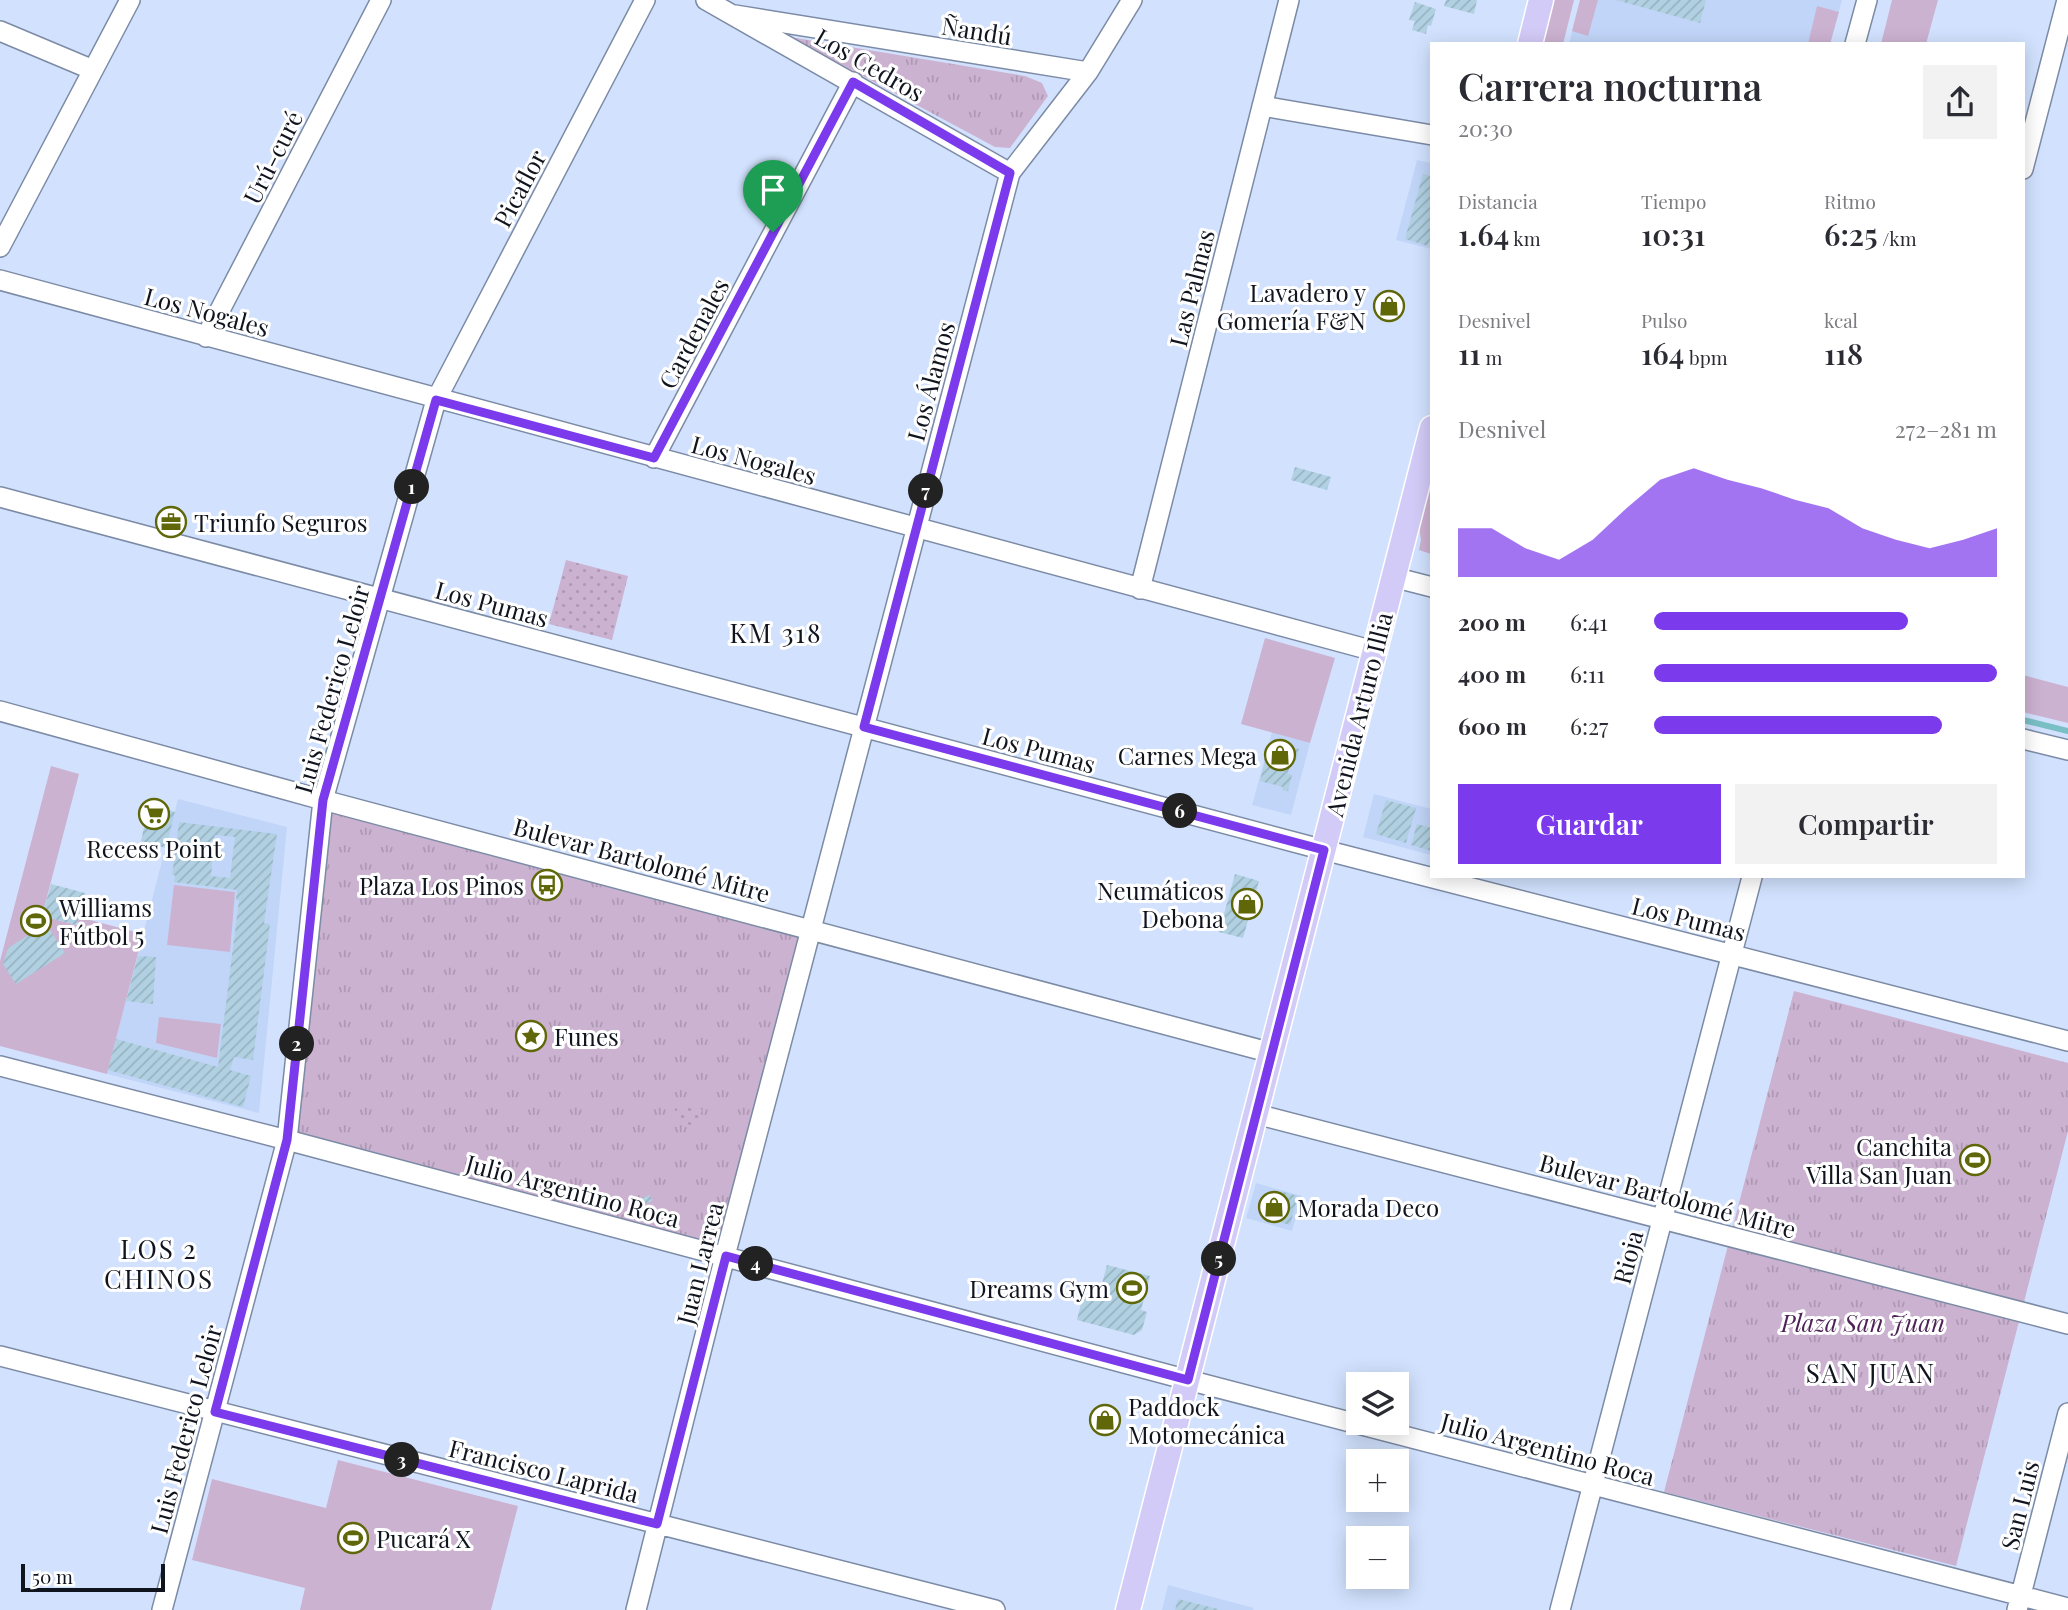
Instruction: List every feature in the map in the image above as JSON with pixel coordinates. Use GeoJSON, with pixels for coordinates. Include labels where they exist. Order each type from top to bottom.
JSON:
{"type":"FeatureCollection","features":[{"type":"Feature","properties":{"kind":"main road"},"geometry":{"type":"LineString","coordinates":[[1530,42],[1541,0]]}},
{"type":"Feature","properties":{"kind":"main road","name":"Avenida Arturo Illia"},"geometry":{"type":"LineString","coordinates":[[1128,1610],[1430,436]]}},
{"type":"Feature","properties":{"kind":"street"},"geometry":{"type":"LineString","coordinates":[[0,247],[130,0]]}},
{"type":"Feature","properties":{"kind":"street","name":"Urú-curé"},"geometry":{"type":"LineString","coordinates":[[206,337],[381,0]]}},
{"type":"Feature","properties":{"kind":"street","name":"Picaflor"},"geometry":{"type":"LineString","coordinates":[[436,400],[645,0]]}},
{"type":"Feature","properties":{"kind":"street","name":"Los Cedros"},"geometry":{"type":"LineString","coordinates":[[706,0],[1010,173]]}},
{"type":"Feature","properties":{"kind":"street","name":"Los Álamos"},"geometry":{"type":"LineString","coordinates":[[811,929],[1010,173],[1088,72],[1132,0]]}},
{"type":"Feature","properties":{"kind":"street","name":"Las Palmas"},"geometry":{"type":"LineString","coordinates":[[1140,589],[1289,0]]}},
{"type":"Feature","properties":{"kind":"street"},"geometry":{"type":"LineString","coordinates":[[1856,42],[1867,0]]}},
{"type":"Feature","properties":{"kind":"street"},"geometry":{"type":"LineString","coordinates":[[2025,164],[2062,49],[2067,0]]}},
{"type":"Feature","properties":{"kind":"street","name":"Ñandú"},"geometry":{"type":"LineString","coordinates":[[735,15],[1088,72]]}},
{"type":"Feature","properties":{"kind":"street"},"geometry":{"type":"LineString","coordinates":[[0,32],[93,71]]}},
{"type":"Feature","properties":{"kind":"street","name":"Cardenales"},"geometry":{"type":"LineString","coordinates":[[654,458],[853,82]]}},
{"type":"Feature","properties":{"kind":"street"},"geometry":{"type":"LineString","coordinates":[[1262,106],[1430,135]]}},
{"type":"Feature","properties":{"kind":"street","name":"Los Nogales"},"geometry":{"type":"LineString","coordinates":[[0,280],[436,400],[1374,651]]}},
{"type":"Feature","properties":{"kind":"street","name":"Luis Federico Leloir"},"geometry":{"type":"LineString","coordinates":[[162,1610],[287,1140],[323,800],[436,400]]}},
{"type":"Feature","properties":{"kind":"street","name":"Los Pumas"},"geometry":{"type":"LineString","coordinates":[[0,497],[1430,877]]}},
{"type":"Feature","properties":{"kind":"street"},"geometry":{"type":"LineString","coordinates":[[1393,577],[1430,586]]}},
{"type":"Feature","properties":{"kind":"street","name":"Bulevar Bartolomé Mitre"},"geometry":{"type":"LineString","coordinates":[[0,711],[1272,1053]]}},
{"type":"Feature","properties":{"kind":"street"},"geometry":{"type":"LineString","coordinates":[[2025,739],[2068,750]]}},
{"type":"Feature","properties":{"kind":"street","name":"Los Pumas"},"geometry":{"type":"LineString","coordinates":[[1433,878],[2068,1041]]}},
{"type":"Feature","properties":{"kind":"street","name":"Rioja"},"geometry":{"type":"LineString","coordinates":[[1560,1610],[1752,878]]}},
{"type":"Feature","properties":{"kind":"street","name":"Juan Larrea"},"geometry":{"type":"LineString","coordinates":[[636,1610],[811,929]]}},
{"type":"Feature","properties":{"kind":"street","name":"Julio Argentino Roca"},"geometry":{"type":"LineString","coordinates":[[0,1066],[1593,1485],[2019,1603],[2068,1608]]}},
{"type":"Feature","properties":{"kind":"street","name":"Bulevar Bartolomé Mitre"},"geometry":{"type":"LineString","coordinates":[[1256,1114],[2068,1324]]}},
{"type":"Feature","properties":{"kind":"street","name":"Francisco Laprida"},"geometry":{"type":"LineString","coordinates":[[0,1356],[995,1610]]}},
{"type":"Feature","properties":{"kind":"street","name":"San Luis"},"geometry":{"type":"LineString","coordinates":[[2019,1603],[2068,1413]]}},
{"type":"Feature","properties":{"kind":"shaded area"},"geometry":{"type":"Polygon","coordinates":[[[1580,0],[1842,0],[1831,42],[1570,42],[1580,0]]]}},
{"type":"Feature","properties":{"kind":"shaded area"},"geometry":{"type":"Polygon","coordinates":[[[1417,160],[1430,163],[1430,249],[1396,240],[1417,160]]]}},
{"type":"Feature","properties":{"kind":"shaded area"},"geometry":{"type":"Polygon","coordinates":[[[1272,732],[1310,743],[1291,815],[1252,805],[1272,732]]]}},
{"type":"Feature","properties":{"kind":"shaded area"},"geometry":{"type":"Polygon","coordinates":[[[1374,794],[1430,809],[1430,855],[1363,837],[1374,794]]]}},
{"type":"Feature","properties":{"kind":"shaded area"},"geometry":{"type":"Polygon","coordinates":[[[178,799],[287,827],[259,1113],[107,1074],[178,799]]]}},
{"type":"Feature","properties":{"kind":"shaded area","name":"Morada Deco"},"geometry":{"type":"Polygon","coordinates":[[[1256,1183],[1302,1196],[1292,1231],[1246,1218],[1256,1183]]]}},
{"type":"Feature","properties":{"kind":"shaded area"},"geometry":{"type":"Polygon","coordinates":[[[1168,1585],[1254,1608],[1162,1610],[1168,1585]]]}},
{"type":"Feature","properties":{"kind":"green space"},"geometry":{"type":"Polygon","coordinates":[[[1553,0],[1574,0],[1564,42],[1542,42],[1553,0]]]}},
{"type":"Feature","properties":{"kind":"green space"},"geometry":{"type":"Polygon","coordinates":[[[1580,0],[1598,0],[1588,36],[1572,31],[1580,0]]]}},
{"type":"Feature","properties":{"kind":"green space"},"geometry":{"type":"Polygon","coordinates":[[[1892,0],[1938,0],[1927,42],[1882,42],[1892,0]]]}},
{"type":"Feature","properties":{"kind":"green space"},"geometry":{"type":"Polygon","coordinates":[[[1817,6],[1839,12],[1831,42],[1808,42],[1817,6]]]}},
{"type":"Feature","properties":{"kind":"green space"},"geometry":{"type":"Polygon","coordinates":[[[790,37],[1025,76],[1042,83],[1048,96],[1010,148],[995,147],[790,37]]]}},
{"type":"Feature","properties":{"kind":"green space"},"geometry":{"type":"Polygon","coordinates":[[[1430,479],[1430,554],[1419,550],[1419,526],[1430,479]]]}},
{"type":"Feature","properties":{"kind":"green space"},"geometry":{"type":"Polygon","coordinates":[[[566,560],[628,576],[612,640],[549,624],[566,560]]]}},
{"type":"Feature","properties":{"kind":"green space"},"geometry":{"type":"Polygon","coordinates":[[[1265,638],[1335,658],[1310,743],[1241,724],[1265,638]]]}},
{"type":"Feature","properties":{"kind":"green space"},"geometry":{"type":"Polygon","coordinates":[[[2025,676],[2068,687],[2068,723],[2025,712],[2025,676]]]}},
{"type":"Feature","properties":{"kind":"green space","name":"Williams Fútbol 5"},"geometry":{"type":"Polygon","coordinates":[[[51,766],[79,774],[42,916],[77,925],[79,917],[143,934],[107,1074],[0,1046],[0,961],[51,766]]]}},
{"type":"Feature","properties":{"kind":"green space"},"geometry":{"type":"Polygon","coordinates":[[[323,800],[811,929],[725,1256],[287,1140],[323,800]]]}},
{"type":"Feature","properties":{"kind":"green space"},"geometry":{"type":"Polygon","coordinates":[[[174,885],[235,892],[230,952],[167,945],[174,885]]]}},
{"type":"Feature","properties":{"kind":"green space","name":"Plaza San Juan"},"geometry":{"type":"Polygon","coordinates":[[[1794,991],[2068,1063],[2068,1131],[1956,1566],[1664,1492],[1794,991]]]}},
{"type":"Feature","properties":{"kind":"green space"},"geometry":{"type":"Polygon","coordinates":[[[159,1017],[221,1024],[217,1058],[156,1043],[159,1017]]]}},
{"type":"Feature","properties":{"kind":"green space"},"geometry":{"type":"Polygon","coordinates":[[[677,1103],[702,1110],[697,1127],[672,1120],[677,1103]]]}},
{"type":"Feature","properties":{"kind":"green space","name":"Pucará X"},"geometry":{"type":"Polygon","coordinates":[[[338,1460],[518,1506],[491,1610],[300,1610],[305,1588],[192,1560],[212,1479],[326,1508],[338,1460]]]}},
{"type":"Feature","properties":{"kind":"building"},"geometry":{"type":"Polygon","coordinates":[[[1446,0],[1477,0],[1474,14],[1444,6],[1446,0]]]}},
{"type":"Feature","properties":{"kind":"building"},"geometry":{"type":"Polygon","coordinates":[[[1616,0],[1706,0],[1700,23],[1616,0]]]}},
{"type":"Feature","properties":{"kind":"building"},"geometry":{"type":"Polygon","coordinates":[[[1415,2],[1436,9],[1426,34],[1412,30],[1415,21],[1409,20],[1415,2]]]}},
{"type":"Feature","properties":{"kind":"building"},"geometry":{"type":"Polygon","coordinates":[[[1423,174],[1430,176],[1428,246],[1405,239],[1423,174]]]}},
{"type":"Feature","properties":{"kind":"building"},"geometry":{"type":"Polygon","coordinates":[[[1295,467],[1331,477],[1327,490],[1291,480],[1295,467]]]}},
{"type":"Feature","properties":{"kind":"building"},"geometry":{"type":"Polygon","coordinates":[[[1270,742],[1299,749],[1296,760],[1292,759],[1290,764],[1288,774],[1292,775],[1288,791],[1260,781],[1270,742]]]}},
{"type":"Feature","properties":{"kind":"building"},"geometry":{"type":"Polygon","coordinates":[[[150,799],[164,803],[163,808],[175,812],[166,848],[141,841],[150,799]]]}},
{"type":"Feature","properties":{"kind":"building"},"geometry":{"type":"Polygon","coordinates":[[[1386,800],[1416,808],[1406,843],[1376,834],[1386,800]]]}},
{"type":"Feature","properties":{"kind":"building"},"geometry":{"type":"Polygon","coordinates":[[[179,822],[277,834],[264,923],[270,924],[253,1060],[234,1057],[230,1070],[251,1076],[243,1107],[108,1070],[116,1039],[218,1067],[239,900],[236,900],[237,890],[174,882],[175,875],[172,875],[179,822]],[[215,835],[211,876],[230,878],[235,837],[215,835]]]}},
{"type":"Feature","properties":{"kind":"building"},"geometry":{"type":"Polygon","coordinates":[[[1417,824],[1430,827],[1430,850],[1411,845],[1417,824]]]}},
{"type":"Feature","properties":{"kind":"building"},"geometry":{"type":"Polygon","coordinates":[[[1235,874],[1259,881],[1243,938],[1219,932],[1235,874]]]}},
{"type":"Feature","properties":{"kind":"building"},"geometry":{"type":"Polygon","coordinates":[[[51,884],[85,893],[77,925],[42,916],[51,884]]]}},
{"type":"Feature","properties":{"kind":"building"},"geometry":{"type":"Polygon","coordinates":[[[46,924],[65,953],[16,984],[3,964],[8,948],[46,924]]]}},
{"type":"Feature","properties":{"kind":"building"},"geometry":{"type":"Polygon","coordinates":[[[138,956],[156,957],[153,1004],[126,1001],[138,956]]]}},
{"type":"Feature","properties":{"kind":"building"},"geometry":{"type":"Polygon","coordinates":[[[1280,1191],[1298,1196],[1290,1225],[1273,1220],[1280,1191]]]}},
{"type":"Feature","properties":{"kind":"building"},"geometry":{"type":"Polygon","coordinates":[[[650,1195],[652,1201],[637,1207],[635,1201],[650,1195]]]}},
{"type":"Feature","properties":{"kind":"building"},"geometry":{"type":"Polygon","coordinates":[[[1107,1265],[1150,1276],[1141,1310],[1147,1312],[1142,1330],[1134,1335],[1077,1320],[1083,1295],[1098,1299],[1107,1265]]]}},
{"type":"Feature","properties":{"kind":"building"},"geometry":{"type":"Polygon","coordinates":[[[1178,1599],[1218,1609],[1218,1610],[1175,1610],[1178,1599]]]}},
{"type":"Feature","properties":{"kind":"waterway"},"geometry":{"type":"LineString","coordinates":[[2025,720],[2068,731]]}},
{"type":"Feature","properties":{"kind":"place","name":"Lavadero y Gomería F&N"},"geometry":{"type":"Point","coordinates":[1389,306]}},
{"type":"Feature","properties":{"kind":"place","name":"Triunfo Seguros"},"geometry":{"type":"Point","coordinates":[171,522]}},
{"type":"Feature","properties":{"kind":"place","name":"Carnes Mega"},"geometry":{"type":"Point","coordinates":[1280,755]}},
{"type":"Feature","properties":{"kind":"place","name":"Recess Point"},"geometry":{"type":"Point","coordinates":[154,814]}},
{"type":"Feature","properties":{"kind":"place","name":"Plaza Los Pinos"},"geometry":{"type":"Point","coordinates":[547,885]}},
{"type":"Feature","properties":{"kind":"place","name":"Neumáticos Debona"},"geometry":{"type":"Point","coordinates":[1247,904]}},
{"type":"Feature","properties":{"kind":"place","name":"Williams Fútbol 5"},"geometry":{"type":"Point","coordinates":[36,921]}},
{"type":"Feature","properties":{"kind":"place","name":"Funes"},"geometry":{"type":"Point","coordinates":[531,1036]}},
{"type":"Feature","properties":{"kind":"place","name":"Canchita Villa San Juan"},"geometry":{"type":"Point","coordinates":[1975,1160]}},
{"type":"Feature","properties":{"kind":"place","name":"Morada Deco"},"geometry":{"type":"Point","coordinates":[1274,1207]}},
{"type":"Feature","properties":{"kind":"place","name":"Dreams Gym"},"geometry":{"type":"Point","coordinates":[1132,1288]}},
{"type":"Feature","properties":{"kind":"place","name":"Paddock Motomecánica"},"geometry":{"type":"Point","coordinates":[1105,1420]}},
{"type":"Feature","properties":{"kind":"place","name":"Pucará X"},"geometry":{"type":"Point","coordinates":[353,1538]}},
{"type":"Feature","properties":{"kind":"district","name":"KM 318"},"geometry":{"type":"Point","coordinates":[776,632]}},
{"type":"Feature","properties":{"kind":"district","name":"LOS 2 CHINOS"},"geometry":{"type":"Point","coordinates":[159,1263]}},
{"type":"Feature","properties":{"kind":"district","name":"SAN JUAN"},"geometry":{"type":"Point","coordinates":[1871,1372]}},
{"type":"Feature","properties":{"kind":"route"},"geometry":{"type":"LineString","coordinates":[[853,82],[1010,173],[864,727],[1324,850],[1188,1380],[726,1256],[657,1524],[215,1412],[287,1140],[323,800],[436,400],[654,458],[773,232],[853,82]]}}]}
